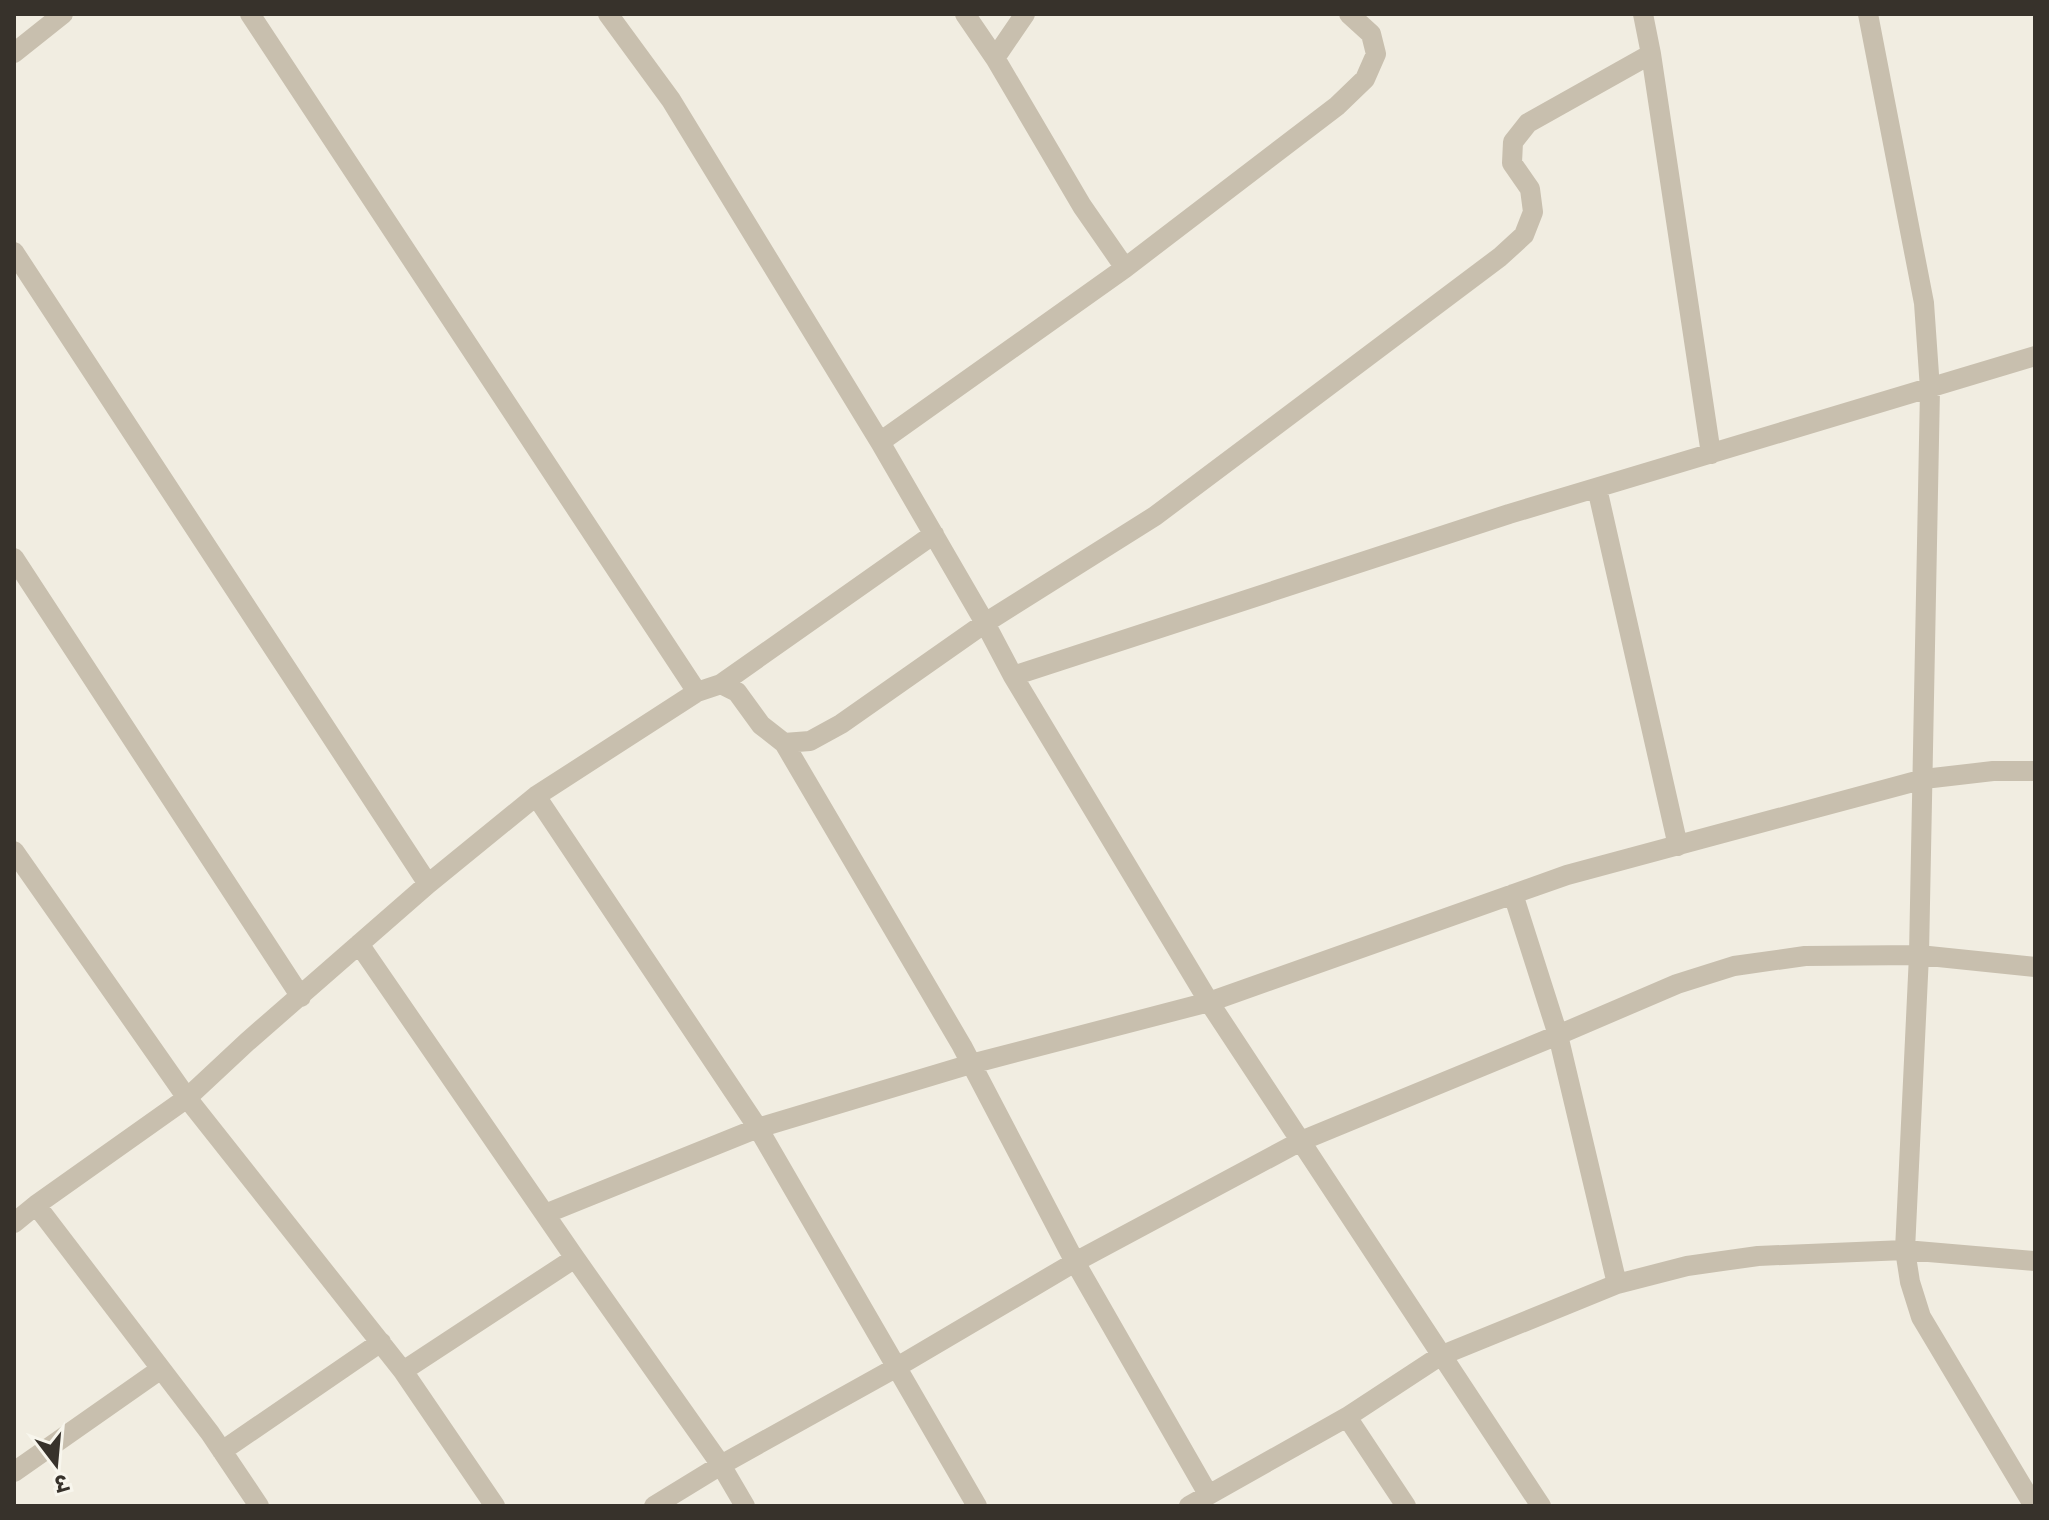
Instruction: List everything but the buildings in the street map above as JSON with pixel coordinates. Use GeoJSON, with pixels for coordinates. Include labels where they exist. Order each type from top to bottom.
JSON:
{"type":"FeatureCollection","features":[{"type":"Feature","properties":{"kind":"street"},"geometry":{"type":"LineString","coordinates":[[14,53],[63,14]]}},
{"type":"Feature","properties":{"kind":"street"},"geometry":{"type":"LineString","coordinates":[[250,14],[697,692]]}},
{"type":"Feature","properties":{"kind":"street"},"geometry":{"type":"LineString","coordinates":[[608,14],[671,100],[880,442],[1013,676],[1209,1002],[1541,1506]]}},
{"type":"Feature","properties":{"kind":"street"},"geometry":{"type":"LineString","coordinates":[[965,14],[995,58],[1082,206],[1125,268]]}},
{"type":"Feature","properties":{"kind":"street"},"geometry":{"type":"LineString","coordinates":[[995,58],[1025,14]]}},
{"type":"Feature","properties":{"kind":"street"},"geometry":{"type":"LineString","coordinates":[[880,442],[1125,268],[1337,106],[1365,79],[1376,54],[1371,34],[1349,14]]}},
{"type":"Feature","properties":{"kind":"street"},"geometry":{"type":"LineString","coordinates":[[1643,14],[1711,454]]}},
{"type":"Feature","properties":{"kind":"street"},"geometry":{"type":"LineString","coordinates":[[1868,14],[1924,303],[1930,389],[1919,955],[1905,1250],[1910,1282],[1921,1317],[2034,1506]]}},
{"type":"Feature","properties":{"kind":"street"},"geometry":{"type":"LineString","coordinates":[[784,743],[810,741],[841,724],[985,623],[1155,516],[1500,257],[1524,235],[1533,212],[1530,189],[1512,163],[1513,142],[1528,123],[1651,54]]}},
{"type":"Feature","properties":{"kind":"street"},"geometry":{"type":"LineString","coordinates":[[14,252],[428,884]]}},
{"type":"Feature","properties":{"kind":"street"},"geometry":{"type":"LineString","coordinates":[[1013,676],[1509,514],[2035,356]]}},
{"type":"Feature","properties":{"kind":"street"},"geometry":{"type":"LineString","coordinates":[[1597,488],[1678,846]]}},
{"type":"Feature","properties":{"kind":"street"},"geometry":{"type":"LineString","coordinates":[[14,1223],[187,1098],[428,884],[536,796],[697,692],[721,684],[934,534]]}},
{"type":"Feature","properties":{"kind":"street"},"geometry":{"type":"LineString","coordinates":[[14,558],[301,997]]}},
{"type":"Feature","properties":{"kind":"street"},"geometry":{"type":"LineString","coordinates":[[721,684],[737,692],[761,725],[784,743],[971,1064],[1075,1262],[1208,1494]]}},
{"type":"Feature","properties":{"kind":"street"},"geometry":{"type":"LineString","coordinates":[[545,1214],[758,1128],[971,1064],[1209,1002],[1567,875],[1924,779],[1993,771],[2035,771]]}},
{"type":"Feature","properties":{"kind":"street"},"geometry":{"type":"LineString","coordinates":[[536,796],[758,1128],[977,1506]]}},
{"type":"Feature","properties":{"kind":"street"},"geometry":{"type":"LineString","coordinates":[[14,851],[187,1098],[403,1371],[495,1506]]}},
{"type":"Feature","properties":{"kind":"street"},"geometry":{"type":"LineString","coordinates":[[1513,894],[1558,1035],[1617,1284]]}},
{"type":"Feature","properties":{"kind":"street"},"geometry":{"type":"LineString","coordinates":[[359,944],[721,1465],[745,1506]]}},
{"type":"Feature","properties":{"kind":"street"},"geometry":{"type":"LineString","coordinates":[[654,1506],[1075,1262],[1301,1141],[1677,984],[1734,966],[1805,956],[1919,955],[2035,967]]}},
{"type":"Feature","properties":{"kind":"street"},"geometry":{"type":"LineString","coordinates":[[36,1205],[222,1451],[259,1506]]}},
{"type":"Feature","properties":{"kind":"street"},"geometry":{"type":"LineString","coordinates":[[1189,1506],[1347,1417],[1440,1356],[1617,1284],[1687,1266],[1758,1256],[1905,1250],[2035,1261]]}},
{"type":"Feature","properties":{"kind":"street"},"geometry":{"type":"LineString","coordinates":[[403,1371],[575,1258]]}},
{"type":"Feature","properties":{"kind":"street"},"geometry":{"type":"LineString","coordinates":[[222,1451],[381,1342]]}},
{"type":"Feature","properties":{"kind":"street"},"geometry":{"type":"LineString","coordinates":[[14,1472],[161,1369]]}},
{"type":"Feature","properties":{"kind":"street"},"geometry":{"type":"LineString","coordinates":[[1347,1417],[1406,1506]]}}]}
